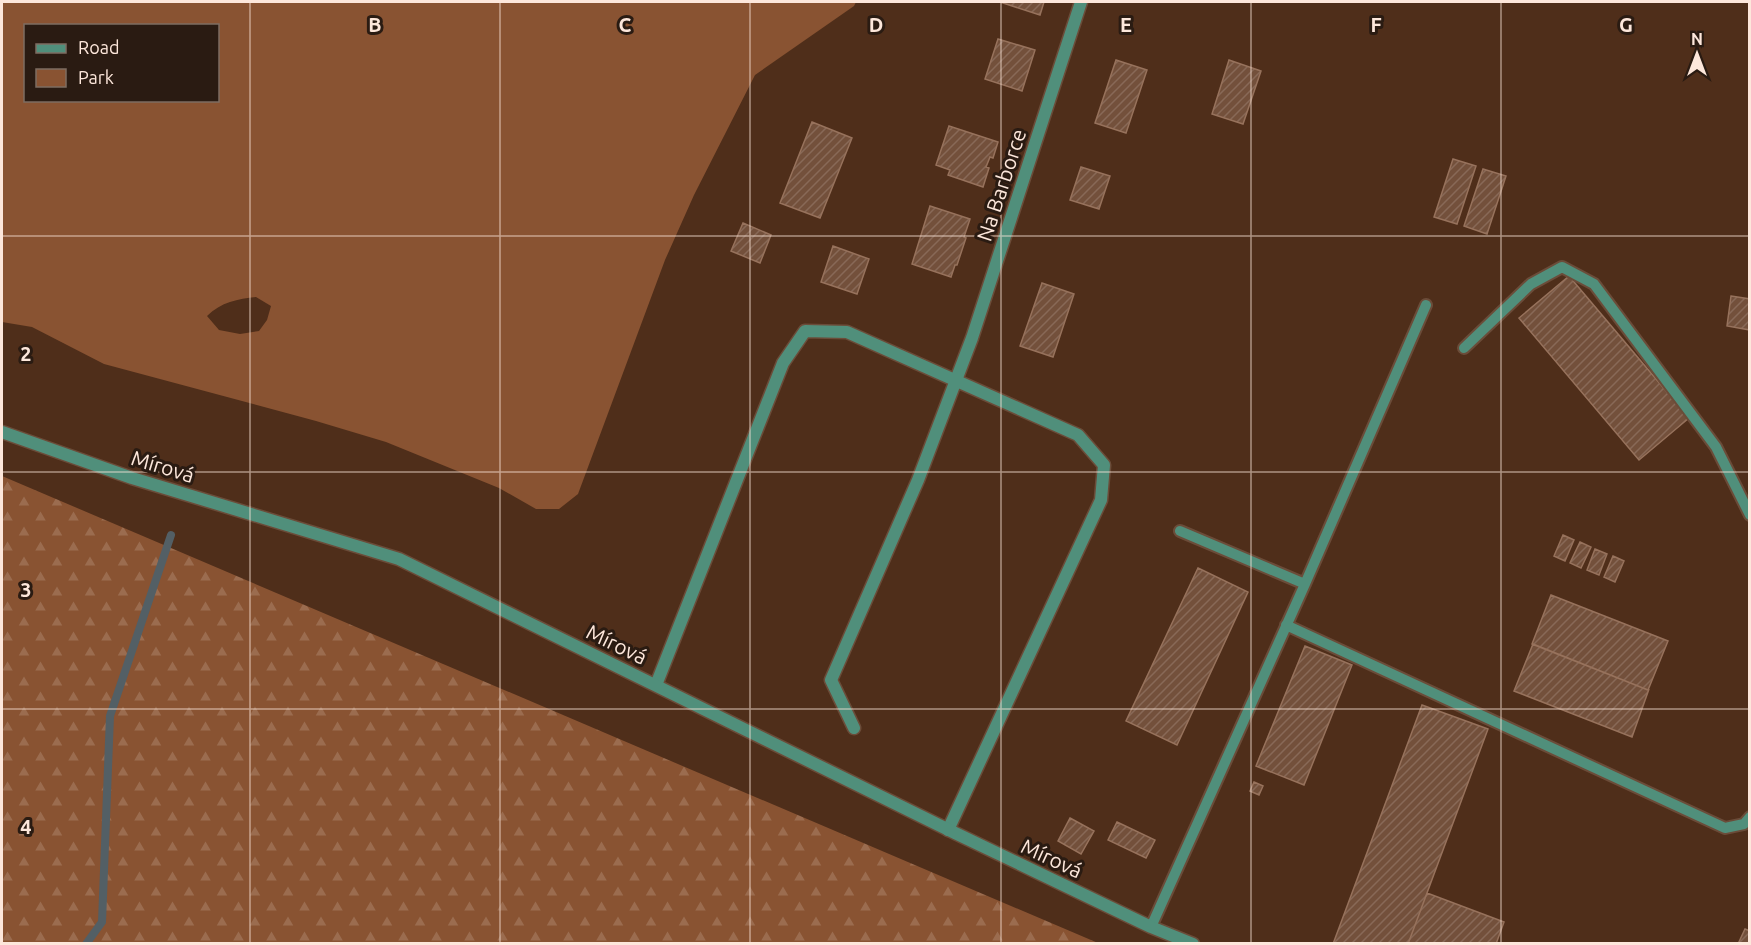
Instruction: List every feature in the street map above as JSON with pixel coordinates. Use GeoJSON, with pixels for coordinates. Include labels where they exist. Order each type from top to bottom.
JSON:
{"type":"FeatureCollection","features":[{"type":"Feature","properties":{"kind":"street","name":"Na Barborce"},"geometry":{"type":"LineString","coordinates":[[854,728],[831,680],[918,480],[972,338],[1081,2]]}},
{"type":"Feature","properties":{"kind":"street"},"geometry":{"type":"LineString","coordinates":[[656,685],[783,363],[805,331],[847,332],[1078,435],[1104,465],[1101,500],[948,830]]}},
{"type":"Feature","properties":{"kind":"street","name":"Mírová"},"geometry":{"type":"LineString","coordinates":[[2,432],[132,478],[399,559],[948,830],[1151,927],[1193,944]]}},
{"type":"Feature","properties":{"kind":"lane"},"geometry":{"type":"LineString","coordinates":[[1464,348],[1531,284],[1562,267],[1594,284],[1716,447],[1749,515]]}},
{"type":"Feature","properties":{"kind":"lane"},"geometry":{"type":"LineString","coordinates":[[1151,927],[1305,584],[1426,305]]}},
{"type":"Feature","properties":{"kind":"lane"},"geometry":{"type":"LineString","coordinates":[[1180,531],[1305,584]]}},
{"type":"Feature","properties":{"kind":"lane"},"geometry":{"type":"LineString","coordinates":[[1286,625],[1725,828],[1744,824],[1749,817]]}},
{"type":"Feature","properties":{"kind":"green space"},"geometry":{"type":"Polygon","coordinates":[[[2,2],[856,2],[854,6],[755,75],[694,195],[665,260],[578,494],[559,509],[536,509],[499,488],[386,442],[104,364],[32,327],[2,322],[2,2]],[[256,297],[243,299],[218,307],[207,316],[219,330],[240,334],[259,331],[267,320],[271,306],[256,297]]]}},
{"type":"Feature","properties":{"kind":"green space"},"geometry":{"type":"Polygon","coordinates":[[[2,476],[1098,943],[2,943],[2,476]]]}},
{"type":"Feature","properties":{"kind":"building"},"geometry":{"type":"Polygon","coordinates":[[[1000,2],[1044,2],[1040,15],[1000,2]]]}},
{"type":"Feature","properties":{"kind":"building"},"geometry":{"type":"Polygon","coordinates":[[[998,39],[1035,50],[1022,91],[985,79],[998,39]]]}},
{"type":"Feature","properties":{"kind":"building"},"geometry":{"type":"Polygon","coordinates":[[[1116,60],[1147,70],[1126,133],[1095,123],[1116,60]]]}},
{"type":"Feature","properties":{"kind":"building"},"geometry":{"type":"Polygon","coordinates":[[[1229,60],[1261,71],[1243,124],[1212,114],[1229,60]]]}},
{"type":"Feature","properties":{"kind":"building"},"geometry":{"type":"Polygon","coordinates":[[[812,122],[852,138],[820,218],[780,203],[812,122]]]}},
{"type":"Feature","properties":{"kind":"building"},"geometry":{"type":"Polygon","coordinates":[[[949,126],[998,142],[993,158],[990,157],[986,167],[989,168],[983,187],[948,175],[950,170],[936,165],[949,126]]]}},
{"type":"Feature","properties":{"kind":"building"},"geometry":{"type":"Polygon","coordinates":[[[1453,159],[1476,166],[1457,224],[1434,217],[1453,159]]]}},
{"type":"Feature","properties":{"kind":"building"},"geometry":{"type":"Polygon","coordinates":[[[1081,167],[1110,176],[1099,209],[1070,200],[1081,167]]]}},
{"type":"Feature","properties":{"kind":"building"},"geometry":{"type":"Polygon","coordinates":[[[1483,169],[1506,176],[1487,234],[1464,226],[1483,169]]]}},
{"type":"Feature","properties":{"kind":"building"},"geometry":{"type":"Polygon","coordinates":[[[930,206],[970,219],[964,237],[966,238],[951,277],[912,264],[930,206]]]}},
{"type":"Feature","properties":{"kind":"building"},"geometry":{"type":"Polygon","coordinates":[[[743,223],[771,235],[760,263],[731,251],[743,223]]]}},
{"type":"Feature","properties":{"kind":"building"},"geometry":{"type":"Polygon","coordinates":[[[833,246],[869,259],[857,294],[821,282],[833,246]]]}},
{"type":"Feature","properties":{"kind":"building"},"geometry":{"type":"Polygon","coordinates":[[[1569,276],[1689,418],[1639,460],[1519,318],[1569,276]]]}},
{"type":"Feature","properties":{"kind":"building"},"geometry":{"type":"Polygon","coordinates":[[[1042,283],[1074,294],[1053,357],[1020,346],[1042,283]]]}},
{"type":"Feature","properties":{"kind":"building"},"geometry":{"type":"Polygon","coordinates":[[[1731,296],[1750,299],[1750,330],[1727,326],[1731,296]]]}},
{"type":"Feature","properties":{"kind":"building"},"geometry":{"type":"Polygon","coordinates":[[[1563,535],[1574,540],[1565,561],[1554,556],[1563,535]]]}},
{"type":"Feature","properties":{"kind":"building"},"geometry":{"type":"Polygon","coordinates":[[[1580,542],[1591,547],[1581,568],[1570,563],[1580,542]]]}},
{"type":"Feature","properties":{"kind":"building"},"geometry":{"type":"Polygon","coordinates":[[[1595,549],[1607,554],[1599,575],[1587,570],[1595,549]]]}},
{"type":"Feature","properties":{"kind":"building"},"geometry":{"type":"Polygon","coordinates":[[[1613,556],[1624,561],[1615,582],[1604,577],[1613,556]]]}},
{"type":"Feature","properties":{"kind":"building"},"geometry":{"type":"Polygon","coordinates":[[[1198,568],[1248,592],[1177,745],[1126,721],[1198,568]]]}},
{"type":"Feature","properties":{"kind":"building"},"geometry":{"type":"Polygon","coordinates":[[[1551,595],[1668,641],[1648,690],[1532,644],[1551,595]]]}},
{"type":"Feature","properties":{"kind":"building"},"geometry":{"type":"Polygon","coordinates":[[[1533,644],[1649,689],[1632,737],[1514,691],[1533,644]]]}},
{"type":"Feature","properties":{"kind":"building"},"geometry":{"type":"Polygon","coordinates":[[[1305,646],[1352,665],[1304,785],[1256,766],[1305,646]]]}},
{"type":"Feature","properties":{"kind":"building"},"geometry":{"type":"Polygon","coordinates":[[[1422,705],[1488,729],[1408,944],[1333,944],[1422,705]]]}},
{"type":"Feature","properties":{"kind":"building"},"geometry":{"type":"Polygon","coordinates":[[[1254,782],[1263,786],[1259,795],[1250,791],[1254,782]]]}},
{"type":"Feature","properties":{"kind":"building"},"geometry":{"type":"Polygon","coordinates":[[[1070,818],[1094,831],[1081,854],[1058,841],[1070,818]]]}},
{"type":"Feature","properties":{"kind":"building"},"geometry":{"type":"Polygon","coordinates":[[[1117,822],[1155,840],[1146,858],[1108,840],[1117,822]]]}},
{"type":"Feature","properties":{"kind":"building"},"geometry":{"type":"Polygon","coordinates":[[[1427,893],[1504,922],[1496,944],[1408,944],[1427,893]]]}},
{"type":"Feature","properties":{"kind":"building"},"geometry":{"type":"Polygon","coordinates":[[[1745,929],[1750,931],[1750,944],[1738,944],[1745,929]]]}},
{"type":"Feature","properties":{"kind":"waterway"},"geometry":{"type":"LineString","coordinates":[[86,944],[102,922],[110,716],[171,535]]}}]}
